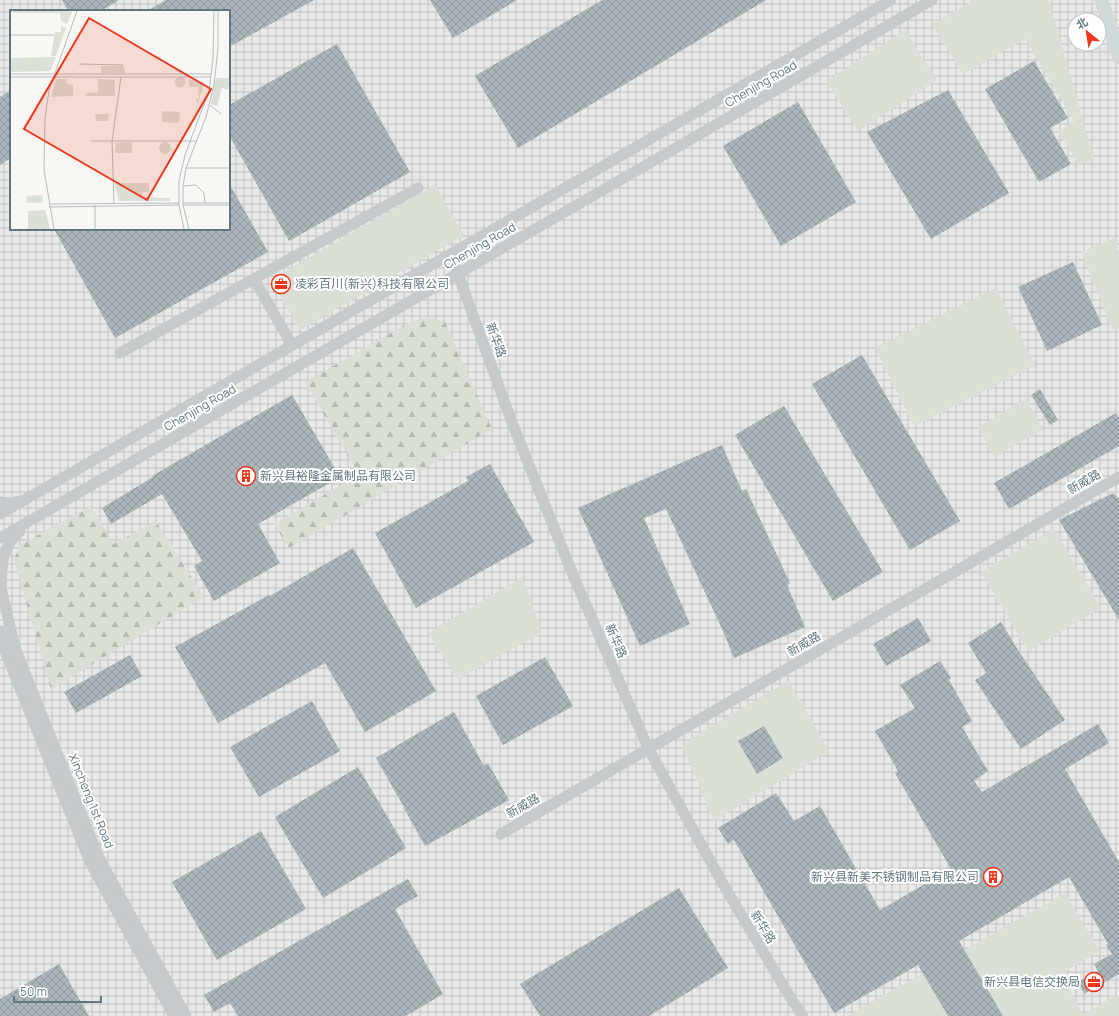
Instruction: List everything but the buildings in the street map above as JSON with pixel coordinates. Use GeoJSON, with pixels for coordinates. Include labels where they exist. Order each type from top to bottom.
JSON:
{"type":"FeatureCollection","features":[{"type":"Feature","properties":{"kind":"main road"},"geometry":{"type":"LineString","coordinates":[[1102,0],[1119,57]]}},
{"type":"Feature","properties":{"kind":"street","name":"Chenjing Road"},"geometry":{"type":"LineString","coordinates":[[0,514],[891,0]]}},
{"type":"Feature","properties":{"kind":"street","name":"Chenjing Road"},"geometry":{"type":"LineString","coordinates":[[0,538],[932,0]]}},
{"type":"Feature","properties":{"kind":"street"},"geometry":{"type":"LineString","coordinates":[[120,353],[418,188]]}},
{"type":"Feature","properties":{"kind":"street","name":"新华路"},"geometry":{"type":"LineString","coordinates":[[452,253],[458,274],[516,432],[574,575],[648,748],[722,884],[803,1016]]}},
{"type":"Feature","properties":{"kind":"street"},"geometry":{"type":"LineString","coordinates":[[254,279],[292,345]]}},
{"type":"Feature","properties":{"kind":"street","name":"新威路"},"geometry":{"type":"LineString","coordinates":[[501,834],[1119,477]]}},
{"type":"Feature","properties":{"kind":"street"},"geometry":{"type":"LineString","coordinates":[[0,502],[10,503],[25,499]]}},
{"type":"Feature","properties":{"kind":"street","name":"Xincheng 1st Road"},"geometry":{"type":"LineString","coordinates":[[30,521],[14,536],[8,544],[3,557],[1,588],[15,648],[99,858],[186,1016]]}},
{"type":"Feature","properties":{"kind":"street","name":"Xincheng 1st Road"},"geometry":{"type":"LineString","coordinates":[[0,631],[5,651],[90,862],[174,1016]]}},
{"type":"Feature","properties":{"kind":"shaded area"},"geometry":{"type":"Polygon","coordinates":[[[0,0],[1119,0],[1119,1016],[0,1016],[0,0]]]}},
{"type":"Feature","properties":{"kind":"green space"},"geometry":{"type":"Polygon","coordinates":[[[975,0],[1049,0],[1094,160],[1078,164],[1059,132],[1074,121],[1025,39],[963,74],[932,24],[975,0]]]}},
{"type":"Feature","properties":{"kind":"green space"},"geometry":{"type":"Polygon","coordinates":[[[905,30],[937,80],[858,131],[826,81],[905,30]]]}},
{"type":"Feature","properties":{"kind":"green space"},"geometry":{"type":"Polygon","coordinates":[[[435,185],[464,235],[300,330],[271,280],[435,185]]]}},
{"type":"Feature","properties":{"kind":"green space"},"geometry":{"type":"Polygon","coordinates":[[[1116,237],[1119,258],[1119,329],[1113,330],[1081,252],[1116,237]]]}},
{"type":"Feature","properties":{"kind":"green space"},"geometry":{"type":"Polygon","coordinates":[[[996,288],[1035,365],[914,426],[875,348],[996,288]]]}},
{"type":"Feature","properties":{"kind":"green space"},"geometry":{"type":"Polygon","coordinates":[[[428,317],[445,322],[492,429],[289,548],[274,524],[359,475],[305,382],[410,322],[428,317]]]}},
{"type":"Feature","properties":{"kind":"green space"},"geometry":{"type":"Polygon","coordinates":[[[1026,399],[1043,429],[995,457],[978,427],[1026,399]]]}},
{"type":"Feature","properties":{"kind":"green space"},"geometry":{"type":"Polygon","coordinates":[[[91,506],[113,544],[156,521],[204,597],[51,689],[14,560],[20,545],[91,506]]]}},
{"type":"Feature","properties":{"kind":"green space"},"geometry":{"type":"Polygon","coordinates":[[[1054,529],[1101,608],[1028,651],[981,572],[1054,529]]]}},
{"type":"Feature","properties":{"kind":"green space"},"geometry":{"type":"Polygon","coordinates":[[[523,577],[542,633],[457,679],[428,633],[523,577]]]}},
{"type":"Feature","properties":{"kind":"green space"},"geometry":{"type":"Polygon","coordinates":[[[789,681],[829,751],[714,821],[683,748],[693,737],[789,681]]]}},
{"type":"Feature","properties":{"kind":"green space"},"geometry":{"type":"Polygon","coordinates":[[[1065,893],[1100,951],[1060,974],[1083,1014],[1119,994],[1119,1016],[847,1016],[1065,893]]]}},
{"type":"Feature","properties":{"kind":"place","name":"凌彩百川(新兴)科技有限公司"},"geometry":{"type":"Point","coordinates":[281,284]}},
{"type":"Feature","properties":{"kind":"place","name":"新兴县裕隆金属制品有限公司"},"geometry":{"type":"Point","coordinates":[246,476]}},
{"type":"Feature","properties":{"kind":"place","name":"新兴县新美不锈钢制品有限公司"},"geometry":{"type":"Point","coordinates":[993,877]}},
{"type":"Feature","properties":{"kind":"place","name":"新兴县电信交换局"},"geometry":{"type":"Point","coordinates":[1094,982]}}]}
